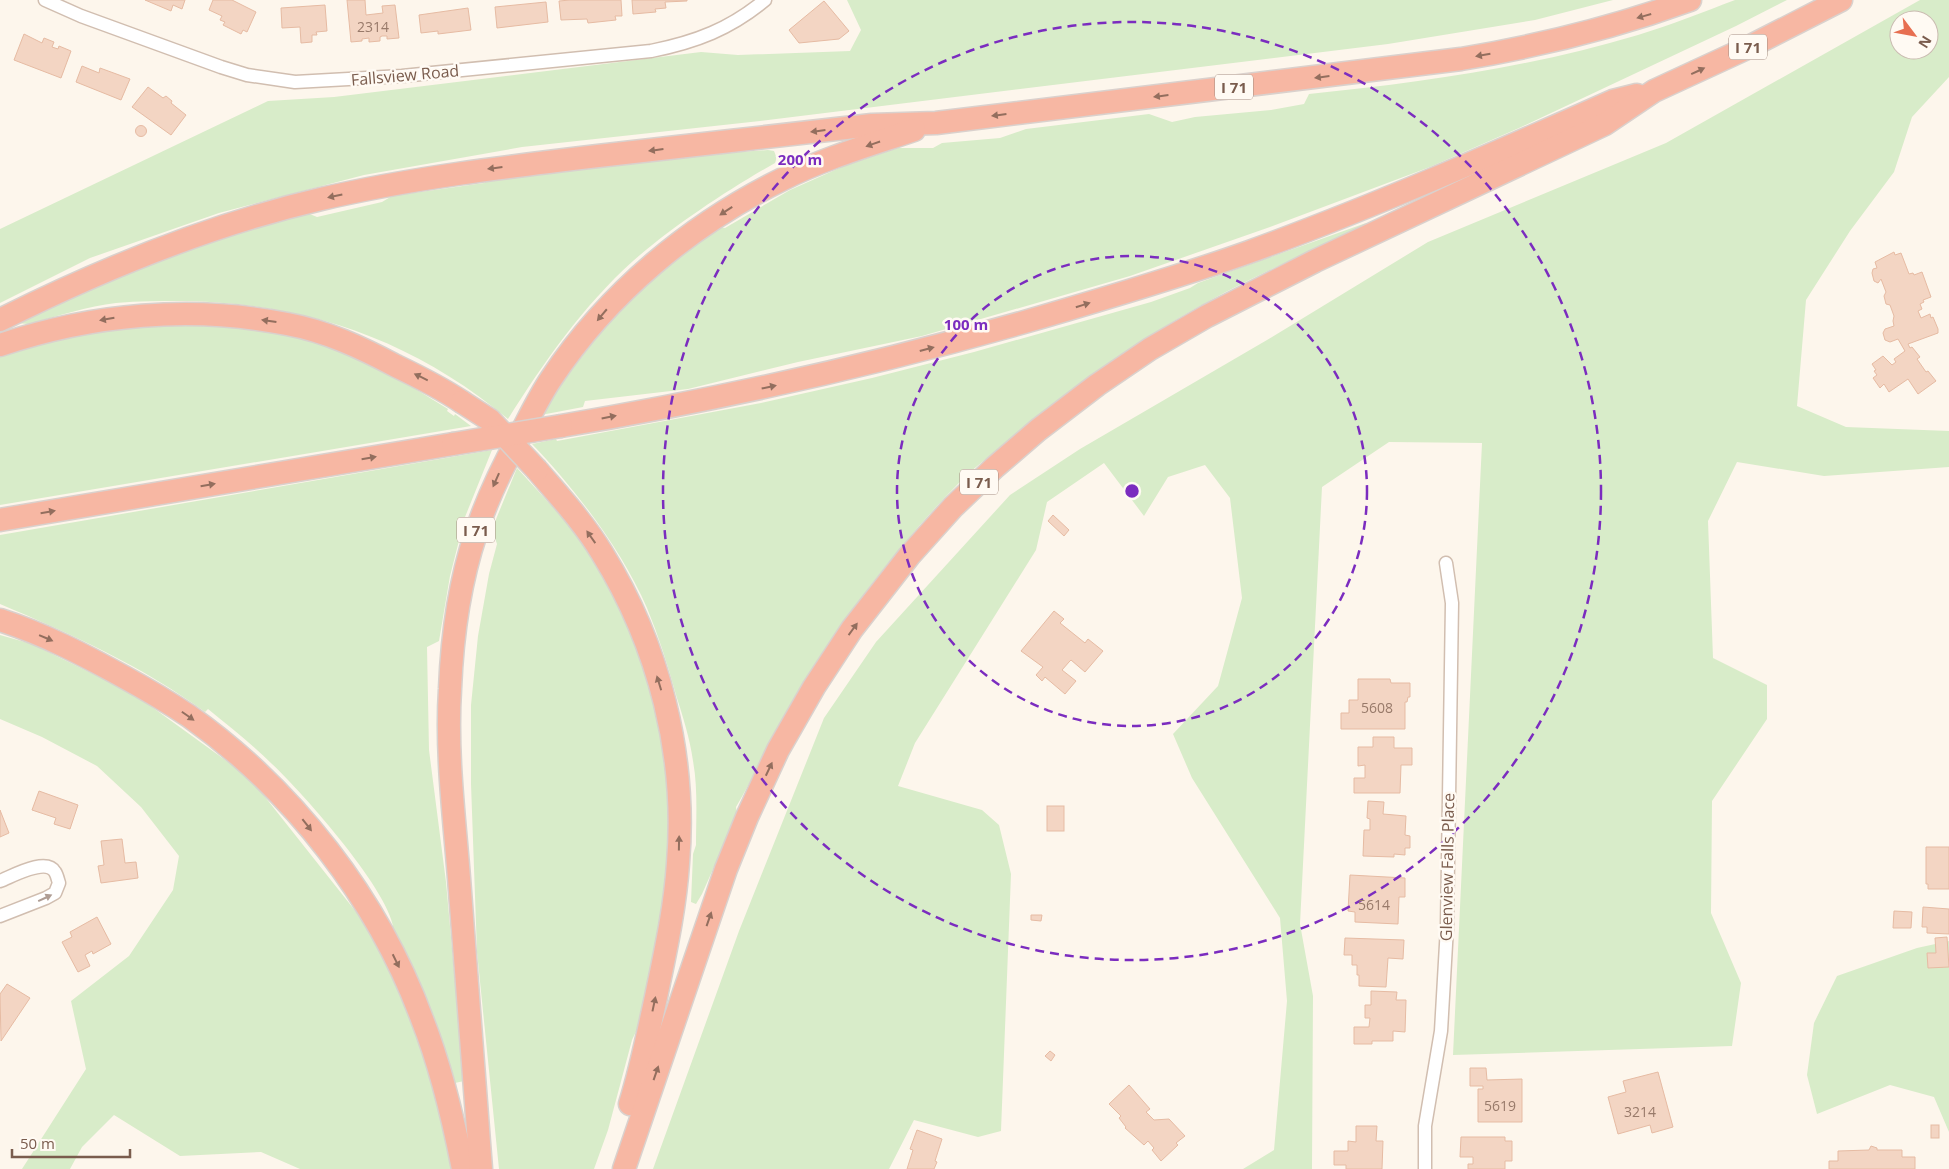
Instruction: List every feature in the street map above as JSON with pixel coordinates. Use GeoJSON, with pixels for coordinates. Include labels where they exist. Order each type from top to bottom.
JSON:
{"type":"FeatureCollection","features":[{"type":"Feature","properties":{"kind":"highway","name":"I 71"},"geometry":{"type":"LineString","coordinates":[[482,1169],[451,775],[450,689],[454,634],[475,534],[495,480],[549,382],[608,308],[648,269],[690,234],[736,204],[784,178],[825,160],[936,123],[1461,59],[1515,50],[1578,35],[1690,0]]}},
{"type":"Feature","properties":{"kind":"highway","name":"I 71"},"geometry":{"type":"LineString","coordinates":[[624,1169],[726,869],[747,817],[778,750],[814,687],[852,630],[909,556],[953,507],[1038,430],[1097,385],[1150,349],[1207,316],[1316,261],[1605,124],[1654,91],[1747,48],[1841,0]]}},
{"type":"Feature","properties":{"kind":"highway"},"geometry":{"type":"LineString","coordinates":[[0,520],[561,426],[727,396],[876,363],[1146,286],[1248,252],[1366,208],[1457,171],[1613,100],[1654,91]]}},
{"type":"Feature","properties":{"kind":"highway"},"geometry":{"type":"LineString","coordinates":[[0,320],[105,271],[158,249],[240,221],[376,187],[475,171],[872,124],[936,123]]}},
{"type":"Feature","properties":{"kind":"highway"},"geometry":{"type":"LineString","coordinates":[[0,345],[67,326],[119,317],[171,314],[220,315],[287,324],[326,335],[367,350],[439,386],[490,420],[573,512],[596,544],[629,601],[650,652],[664,696],[676,765],[680,818],[674,908],[639,1076],[610,1169]]}},
{"type":"Feature","properties":{"kind":"highway"},"geometry":{"type":"LineString","coordinates":[[0,620],[76,650],[156,695],[188,716],[224,743],[256,771],[300,818],[343,872],[367,908],[396,959],[422,1018],[440,1070],[456,1132],[462,1169]]}},
{"type":"Feature","properties":{"kind":"street","name":"Fallsview Road"},"geometry":{"type":"LineString","coordinates":[[45,0],[81,16],[221,67],[247,75],[295,82],[402,76],[679,46],[711,35],[730,25],[765,0]]}},
{"type":"Feature","properties":{"kind":"street","name":"Glenview Falls Place"},"geometry":{"type":"LineString","coordinates":[[1425,1169],[1425,1126],[1441,1031],[1447,927],[1452,603],[1446,563]]}},
{"type":"Feature","properties":{"kind":"street"},"geometry":{"type":"LineString","coordinates":[[0,881],[40,865],[48,866],[55,871],[59,884],[54,893],[0,916]]}},
{"type":"Feature","properties":{"kind":"green space"},"geometry":{"type":"Polygon","coordinates":[[[847,0],[1613,0],[1535,20],[1388,44],[760,121],[522,147],[364,175],[219,213],[90,258],[0,303],[0,229],[268,101],[334,97],[701,52],[738,55],[850,51],[861,30],[847,0]]]}},
{"type":"Feature","properties":{"kind":"green space"},"geometry":{"type":"Polygon","coordinates":[[[1735,0],[1787,0],[1519,128],[1430,167],[1270,227],[1130,276],[922,336],[798,362],[688,389],[585,401],[583,407],[541,415],[571,371],[604,329],[638,292],[660,273],[719,227],[725,228],[790,190],[844,166],[898,148],[933,148],[942,143],[1000,138],[1026,129],[1149,114],[1172,122],[1195,117],[1271,110],[1304,104],[1309,94],[1392,85],[1516,65],[1638,35],[1735,0]]]}},
{"type":"Feature","properties":{"kind":"green space"},"geometry":{"type":"Polygon","coordinates":[[[1920,0],[1949,0],[1949,77],[1912,117],[1894,172],[1850,231],[1806,300],[1797,406],[1846,427],[1949,431],[1949,467],[1824,476],[1737,462],[1708,521],[1713,658],[1767,685],[1767,719],[1712,801],[1711,913],[1741,983],[1732,1046],[1453,1055],[1482,443],[1389,442],[1322,487],[1300,924],[1313,996],[1312,1169],[1243,1169],[1274,1150],[1287,1001],[1280,918],[1192,778],[1173,734],[1218,686],[1242,598],[1230,498],[1205,465],[1168,477],[1144,516],[1104,463],[1047,502],[1036,550],[915,743],[898,786],[982,810],[999,825],[1011,874],[1001,1131],[978,1137],[914,1120],[889,1169],[653,1169],[739,931],[824,718],[876,642],[1010,495],[1080,449],[1267,340],[1428,242],[1666,143],[1889,17],[1889,60],[1939,60],[1939,10],[1902,10],[1920,0]]]}},
{"type":"Feature","properties":{"kind":"green space"},"geometry":{"type":"Polygon","coordinates":[[[774,151],[775,163],[683,221],[615,278],[565,336],[508,419],[472,391],[396,347],[316,318],[273,309],[229,303],[184,301],[133,302],[95,307],[28,324],[16,323],[110,280],[187,250],[251,228],[307,213],[317,217],[382,202],[392,196],[484,183],[489,179],[682,156],[774,151]]]}},
{"type":"Feature","properties":{"kind":"green space"},"geometry":{"type":"Polygon","coordinates":[[[1366,223],[1364,226],[1224,293],[1156,332],[1069,392],[963,479],[919,526],[883,570],[817,661],[795,696],[736,807],[737,815],[702,894],[696,904],[691,902],[693,854],[696,845],[695,771],[686,728],[659,641],[647,608],[625,564],[581,501],[532,444],[761,403],[872,378],[974,352],[1151,302],[1190,288],[1198,283],[1366,223]]]}},
{"type":"Feature","properties":{"kind":"green space"},"geometry":{"type":"Polygon","coordinates":[[[183,321],[279,331],[335,348],[391,374],[448,409],[447,411],[454,416],[455,414],[471,426],[0,505],[0,355],[101,327],[183,321]]]}},
{"type":"Feature","properties":{"kind":"green space"},"geometry":{"type":"Polygon","coordinates":[[[492,450],[465,517],[450,576],[439,641],[427,647],[429,750],[446,882],[464,1081],[455,1083],[444,1049],[394,932],[390,915],[363,870],[324,819],[264,757],[208,709],[205,712],[156,680],[105,652],[0,604],[0,535],[492,450]]]}},
{"type":"Feature","properties":{"kind":"green space"},"geometry":{"type":"Polygon","coordinates":[[[517,468],[571,527],[595,561],[622,608],[654,696],[668,776],[670,833],[667,888],[641,1021],[632,1040],[608,1130],[594,1169],[499,1169],[477,952],[471,784],[471,705],[478,636],[489,574],[497,544],[492,529],[517,468]]]}},
{"type":"Feature","properties":{"kind":"green space"},"geometry":{"type":"Polygon","coordinates":[[[0,635],[32,644],[134,694],[250,778],[372,932],[428,1060],[451,1169],[300,1169],[261,1152],[180,1156],[114,1115],[82,1147],[70,1169],[22,1169],[86,1069],[71,1001],[129,956],[173,890],[179,856],[141,807],[97,766],[42,737],[0,719],[0,635]]]}},
{"type":"Feature","properties":{"kind":"green space"},"geometry":{"type":"Polygon","coordinates":[[[1949,941],[1949,1132],[1934,1097],[1890,1085],[1817,1114],[1807,1075],[1814,1023],[1837,976],[1917,948],[1949,941]]]}},
{"type":"Feature","properties":{"kind":"building"},"geometry":{"type":"Polygon","coordinates":[[[145,0],[185,0],[182,9],[173,5],[171,11],[145,0]]]}},
{"type":"Feature","properties":{"kind":"building"},"geometry":{"type":"Polygon","coordinates":[[[213,0],[232,0],[256,12],[247,32],[243,30],[241,34],[223,25],[225,22],[220,20],[222,16],[209,10],[213,0]]]}},
{"type":"Feature","properties":{"kind":"building"},"geometry":{"type":"Polygon","coordinates":[[[347,0],[365,0],[366,15],[383,13],[382,6],[395,5],[399,38],[387,39],[387,36],[382,36],[380,41],[369,42],[369,38],[351,42],[347,0]]]}},
{"type":"Feature","properties":{"kind":"building"},"geometry":{"type":"Polygon","coordinates":[[[621,0],[622,16],[615,16],[616,20],[588,23],[587,19],[561,20],[559,1],[621,0]]]}},
{"type":"Feature","properties":{"kind":"building"},"geometry":{"type":"Polygon","coordinates":[[[632,0],[687,1],[665,2],[666,8],[655,9],[656,12],[633,14],[632,0]]]}},
{"type":"Feature","properties":{"kind":"building"},"geometry":{"type":"Polygon","coordinates":[[[824,1],[849,31],[839,39],[799,43],[789,30],[824,1]]]}},
{"type":"Feature","properties":{"kind":"building"},"geometry":{"type":"Polygon","coordinates":[[[546,2],[548,22],[497,28],[495,7],[546,2]]]}},
{"type":"Feature","properties":{"kind":"building"},"geometry":{"type":"Polygon","coordinates":[[[325,5],[327,31],[316,32],[317,35],[312,35],[312,42],[301,43],[300,27],[282,28],[281,8],[325,5]]]}},
{"type":"Feature","properties":{"kind":"building"},"geometry":{"type":"Polygon","coordinates":[[[468,8],[471,30],[438,34],[438,31],[421,33],[419,15],[468,8]]]}},
{"type":"Feature","properties":{"kind":"building"},"geometry":{"type":"Polygon","coordinates":[[[24,34],[42,43],[44,38],[54,42],[52,47],[58,49],[59,46],[71,51],[61,78],[14,60],[24,34]]]}},
{"type":"Feature","properties":{"kind":"building"},"geometry":{"type":"Polygon","coordinates":[[[82,66],[99,73],[100,68],[130,79],[121,100],[76,82],[82,66]]]}},
{"type":"Feature","properties":{"kind":"building"},"geometry":{"type":"Polygon","coordinates":[[[148,87],[163,98],[166,96],[172,101],[171,103],[186,115],[171,135],[132,107],[148,87]]]}},
{"type":"Feature","properties":{"kind":"building"},"geometry":{"type":"Polygon","coordinates":[[[139,126],[143,126],[146,131],[145,135],[139,136],[136,133],[136,129],[139,126]]]}},
{"type":"Feature","properties":{"kind":"building"},"geometry":{"type":"Polygon","coordinates":[[[1894,252],[1895,255],[1901,253],[1909,274],[1913,273],[1914,275],[1922,272],[1931,297],[1923,300],[1924,302],[1920,304],[1922,309],[1918,311],[1921,318],[1930,314],[1938,329],[1938,333],[1908,344],[1920,357],[1917,359],[1926,372],[1928,371],[1936,381],[1918,394],[1908,379],[1889,392],[1884,384],[1880,388],[1873,378],[1877,375],[1872,364],[1883,356],[1892,365],[1896,362],[1894,359],[1905,351],[1898,339],[1890,342],[1885,340],[1883,333],[1885,329],[1894,326],[1894,316],[1890,305],[1886,304],[1884,296],[1886,292],[1881,279],[1878,283],[1874,281],[1872,273],[1873,269],[1877,268],[1875,262],[1894,252]]]}},
{"type":"Feature","properties":{"kind":"building"},"geometry":{"type":"Polygon","coordinates":[[[1053,515],[1069,530],[1064,536],[1048,521],[1053,515]]]}},
{"type":"Feature","properties":{"kind":"building"},"geometry":{"type":"Polygon","coordinates":[[[1054,611],[1064,619],[1060,623],[1085,643],[1088,639],[1103,651],[1085,672],[1071,660],[1069,662],[1062,670],[1076,681],[1065,694],[1045,677],[1042,681],[1036,675],[1043,667],[1021,651],[1054,611]]]}},
{"type":"Feature","properties":{"kind":"building"},"geometry":{"type":"Polygon","coordinates":[[[1358,679],[1390,679],[1391,683],[1410,683],[1410,697],[1405,702],[1405,729],[1341,729],[1341,713],[1349,713],[1349,700],[1358,700],[1358,679]]]}},
{"type":"Feature","properties":{"kind":"building"},"geometry":{"type":"Polygon","coordinates":[[[1373,737],[1394,737],[1394,748],[1412,748],[1412,765],[1401,765],[1400,793],[1354,793],[1354,778],[1365,778],[1365,765],[1358,766],[1358,747],[1373,747],[1373,737]]]}},
{"type":"Feature","properties":{"kind":"building"},"geometry":{"type":"Polygon","coordinates":[[[39,791],[78,805],[70,829],[54,824],[56,818],[32,810],[39,791]]]}},
{"type":"Feature","properties":{"kind":"building"},"geometry":{"type":"Polygon","coordinates":[[[1368,801],[1384,802],[1383,814],[1406,816],[1405,835],[1410,836],[1410,848],[1405,848],[1405,855],[1394,854],[1394,857],[1363,856],[1364,830],[1370,830],[1370,819],[1367,818],[1368,801]]]}},
{"type":"Feature","properties":{"kind":"building"},"geometry":{"type":"Polygon","coordinates":[[[1047,806],[1064,806],[1064,831],[1047,831],[1047,806]]]}},
{"type":"Feature","properties":{"kind":"building"},"geometry":{"type":"Polygon","coordinates":[[[0,810],[9,833],[0,837],[0,810]]]}},
{"type":"Feature","properties":{"kind":"building"},"geometry":{"type":"Polygon","coordinates":[[[122,839],[125,863],[136,862],[138,878],[101,883],[98,866],[104,865],[101,841],[122,839]]]}},
{"type":"Feature","properties":{"kind":"building"},"geometry":{"type":"Polygon","coordinates":[[[1926,847],[1949,847],[1949,889],[1928,889],[1928,884],[1926,884],[1926,847]]]}},
{"type":"Feature","properties":{"kind":"building"},"geometry":{"type":"Polygon","coordinates":[[[1350,875],[1405,878],[1405,897],[1399,897],[1398,924],[1355,922],[1355,912],[1348,911],[1350,875]]]}},
{"type":"Feature","properties":{"kind":"building"},"geometry":{"type":"Polygon","coordinates":[[[1923,907],[1949,909],[1949,934],[1927,933],[1927,927],[1922,927],[1923,907]]]}},
{"type":"Feature","properties":{"kind":"building"},"geometry":{"type":"Polygon","coordinates":[[[1894,911],[1912,912],[1911,928],[1893,928],[1894,911]]]}},
{"type":"Feature","properties":{"kind":"building"},"geometry":{"type":"Polygon","coordinates":[[[1031,915],[1042,915],[1041,921],[1031,920],[1031,915]]]}},
{"type":"Feature","properties":{"kind":"building"},"geometry":{"type":"Polygon","coordinates":[[[97,917],[111,944],[93,954],[92,951],[85,955],[90,966],[78,972],[62,942],[72,937],[70,932],[97,917]]]}},
{"type":"Feature","properties":{"kind":"building"},"geometry":{"type":"Polygon","coordinates":[[[1947,937],[1949,967],[1928,968],[1927,953],[1936,953],[1935,938],[1947,937]]]}},
{"type":"Feature","properties":{"kind":"building"},"geometry":{"type":"Polygon","coordinates":[[[1345,938],[1404,940],[1403,959],[1388,958],[1386,987],[1359,986],[1357,965],[1352,965],[1352,955],[1344,955],[1345,938]]]}},
{"type":"Feature","properties":{"kind":"building"},"geometry":{"type":"Polygon","coordinates":[[[7,984],[30,998],[1,1041],[0,994],[7,984]]]}},
{"type":"Feature","properties":{"kind":"building"},"geometry":{"type":"Polygon","coordinates":[[[1371,991],[1397,992],[1396,1000],[1406,1000],[1405,1032],[1393,1031],[1393,1041],[1372,1041],[1372,1044],[1354,1044],[1354,1027],[1369,1027],[1370,1018],[1365,1018],[1365,1005],[1371,1005],[1371,991]]]}},
{"type":"Feature","properties":{"kind":"building"},"geometry":{"type":"Polygon","coordinates":[[[1050,1051],[1055,1055],[1051,1061],[1045,1056],[1050,1051]]]}},
{"type":"Feature","properties":{"kind":"building"},"geometry":{"type":"Polygon","coordinates":[[[1470,1068],[1486,1068],[1487,1080],[1522,1079],[1522,1122],[1478,1122],[1478,1089],[1483,1089],[1483,1086],[1470,1086],[1470,1068]]]}},
{"type":"Feature","properties":{"kind":"building"},"geometry":{"type":"Polygon","coordinates":[[[1658,1072],[1673,1127],[1652,1133],[1650,1125],[1618,1134],[1608,1097],[1626,1092],[1623,1081],[1658,1072]]]}},
{"type":"Feature","properties":{"kind":"building"},"geometry":{"type":"Polygon","coordinates":[[[1129,1085],[1150,1109],[1146,1112],[1154,1120],[1169,1119],[1185,1136],[1176,1143],[1178,1145],[1161,1161],[1152,1150],[1154,1148],[1148,1141],[1144,1145],[1125,1128],[1119,1118],[1121,1116],[1109,1104],[1129,1085]]]}},
{"type":"Feature","properties":{"kind":"building"},"geometry":{"type":"Polygon","coordinates":[[[1931,1125],[1939,1125],[1939,1138],[1931,1138],[1931,1125]]]}},
{"type":"Feature","properties":{"kind":"building"},"geometry":{"type":"Polygon","coordinates":[[[1356,1126],[1377,1126],[1376,1141],[1383,1141],[1382,1169],[1346,1169],[1346,1165],[1334,1165],[1334,1151],[1348,1151],[1348,1141],[1356,1142],[1356,1126]]]}},
{"type":"Feature","properties":{"kind":"building"},"geometry":{"type":"Polygon","coordinates":[[[917,1130],[942,1139],[934,1169],[907,1169],[913,1150],[910,1149],[917,1130]]]}},
{"type":"Feature","properties":{"kind":"building"},"geometry":{"type":"Polygon","coordinates":[[[1461,1137],[1505,1137],[1505,1141],[1512,1141],[1512,1161],[1505,1161],[1505,1169],[1468,1169],[1468,1164],[1473,1164],[1473,1157],[1460,1157],[1461,1137]]]}},
{"type":"Feature","properties":{"kind":"building"},"geometry":{"type":"Polygon","coordinates":[[[1871,1146],[1877,1148],[1877,1150],[1902,1150],[1902,1157],[1915,1157],[1915,1169],[1829,1169],[1829,1161],[1838,1161],[1838,1151],[1869,1150],[1871,1146]]]}}]}
